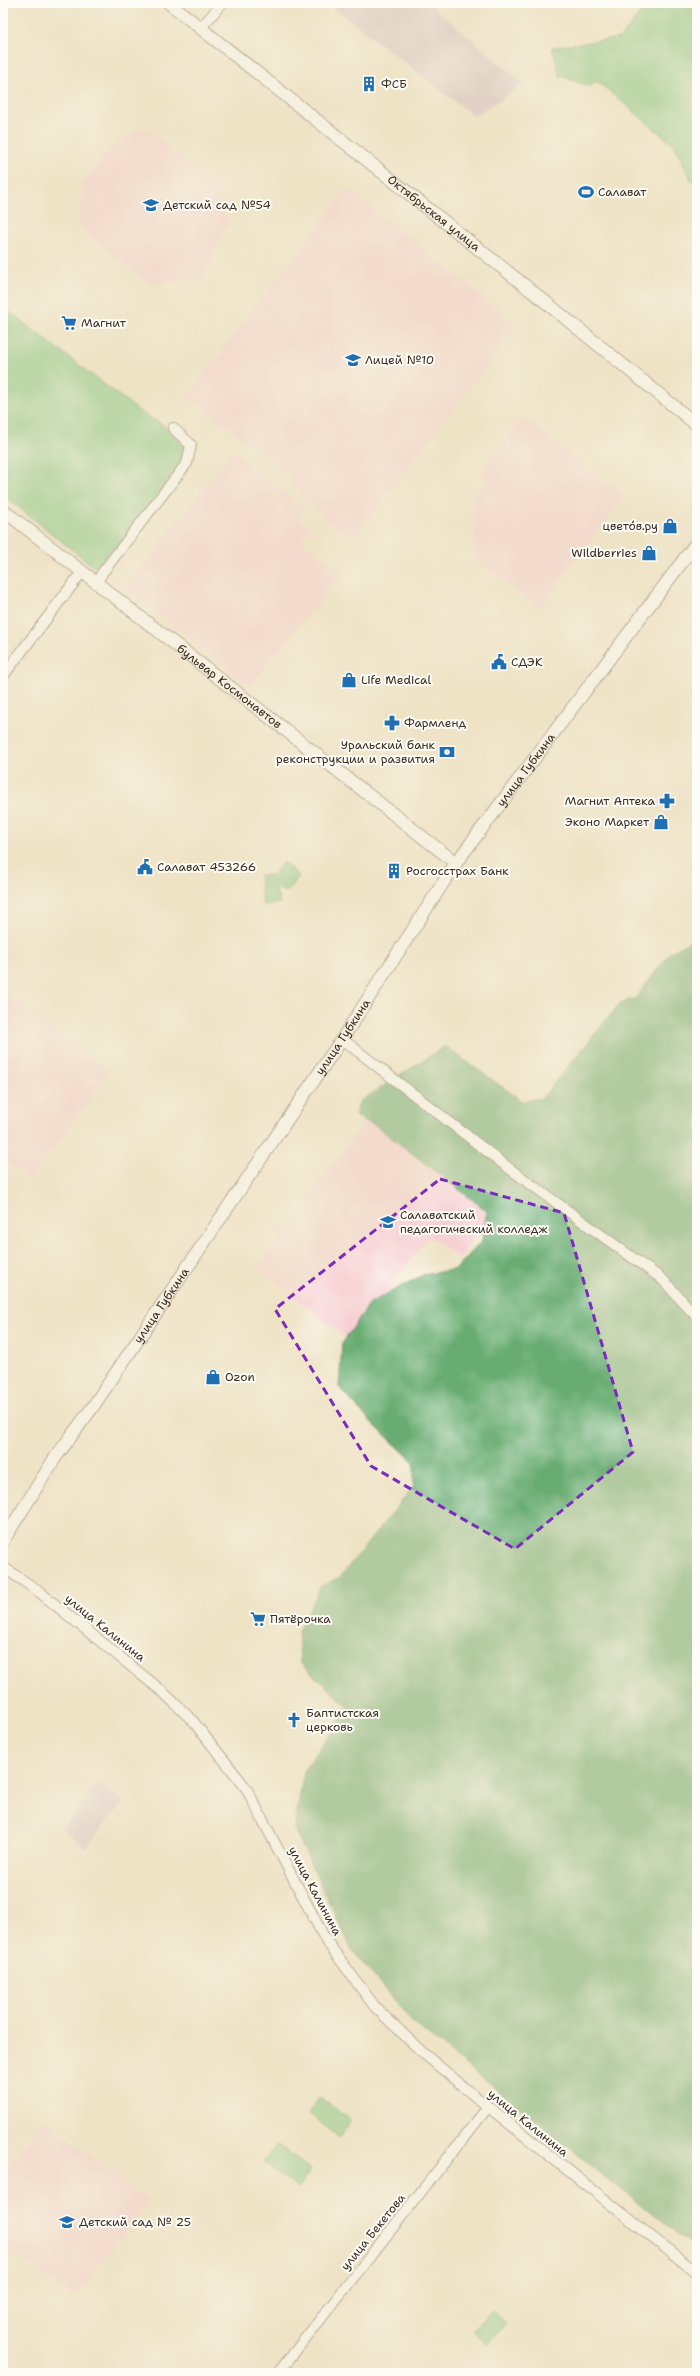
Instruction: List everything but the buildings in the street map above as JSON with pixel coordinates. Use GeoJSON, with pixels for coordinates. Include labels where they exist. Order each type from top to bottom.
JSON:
{"type":"FeatureCollection","features":[{"type":"Feature","properties":{"kind":"street","name":"Октябрьская улица"},"geometry":{"type":"LineString","coordinates":[[169,3],[543,300],[697,425]]}},
{"type":"Feature","properties":{"kind":"street"},"geometry":{"type":"LineString","coordinates":[[201,28],[222,3]]}},
{"type":"Feature","properties":{"kind":"street"},"geometry":{"type":"LineString","coordinates":[[97,583],[102,573],[187,463],[191,445],[173,428]]}},
{"type":"Feature","properties":{"kind":"street","name":"бульвар Космонавтов"},"geometry":{"type":"LineString","coordinates":[[3,510],[456,863]]}},
{"type":"Feature","properties":{"kind":"street","name":"улица Губкина"},"geometry":{"type":"LineString","coordinates":[[3,1541],[55,1458],[92,1408],[342,1039],[456,863],[697,542]]}},
{"type":"Feature","properties":{"kind":"street"},"geometry":{"type":"LineString","coordinates":[[3,676],[82,572]]}},
{"type":"Feature","properties":{"kind":"street"},"geometry":{"type":"LineString","coordinates":[[342,1039],[514,1172],[662,1279],[697,1317]]}},
{"type":"Feature","properties":{"kind":"street","name":"улица Калинина"},"geometry":{"type":"LineString","coordinates":[[3,1567],[33,1586],[163,1692],[192,1720],[246,1788],[325,1939],[375,2007],[423,2053],[488,2107],[697,2274]]}},
{"type":"Feature","properties":{"kind":"street","name":"улица Бекетова"},"geometry":{"type":"LineString","coordinates":[[278,2373],[488,2107]]}},
{"type":"Feature","properties":{"kind":"highlighted area"},"geometry":{"type":"Polygon","coordinates":[[[440,1179],[564,1213],[633,1452],[515,1549],[371,1466],[275,1309],[440,1179]]]}},
{"type":"Feature","properties":{"kind":"shaded area"},"geometry":{"type":"Polygon","coordinates":[[[337,3],[428,3],[525,84],[474,116],[334,8],[337,3]]]}},
{"type":"Feature","properties":{"kind":"shaded area","name":"Детский сад №54"},"geometry":{"type":"Polygon","coordinates":[[[143,127],[217,186],[227,224],[204,277],[151,286],[77,224],[83,182],[112,146],[143,127]]]}},
{"type":"Feature","properties":{"kind":"shaded area","name":"Лицей №10"},"geometry":{"type":"Polygon","coordinates":[[[347,188],[518,325],[355,537],[346,536],[300,496],[301,494],[289,483],[293,477],[187,396],[347,188]]]}},
{"type":"Feature","properties":{"kind":"shaded area"},"geometry":{"type":"Polygon","coordinates":[[[522,417],[625,496],[539,608],[475,559],[473,500],[488,479],[480,472],[522,417]]]}},
{"type":"Feature","properties":{"kind":"shaded area"},"geometry":{"type":"Polygon","coordinates":[[[232,451],[304,508],[297,517],[311,528],[301,540],[341,571],[336,577],[339,579],[334,585],[331,583],[317,601],[320,604],[315,610],[312,608],[250,686],[125,588],[232,451]]]}},
{"type":"Feature","properties":{"kind":"shaded area"},"geometry":{"type":"Polygon","coordinates":[[[6,994],[110,1072],[29,1181],[3,1160],[3,997],[6,994]]]}},
{"type":"Feature","properties":{"kind":"shaded area","name":"Салаватский педагогический колледж"},"geometry":{"type":"Polygon","coordinates":[[[370,1114],[492,1209],[459,1259],[429,1236],[350,1341],[258,1268],[370,1114]]]}},
{"type":"Feature","properties":{"kind":"shaded area"},"geometry":{"type":"Polygon","coordinates":[[[99,1783],[123,1802],[86,1848],[62,1829],[99,1783]]]}},
{"type":"Feature","properties":{"kind":"shaded area","name":"Детский сад № 25"},"geometry":{"type":"Polygon","coordinates":[[[45,2120],[148,2201],[74,2299],[3,2244],[3,2174],[45,2120]]]}},
{"type":"Feature","properties":{"kind":"green space"},"geometry":{"type":"Polygon","coordinates":[[[649,3],[697,3],[697,186],[692,182],[675,146],[597,81],[589,86],[560,76],[552,47],[620,38],[649,3]]]}},
{"type":"Feature","properties":{"kind":"green space"},"geometry":{"type":"Polygon","coordinates":[[[3,307],[142,413],[163,425],[184,445],[184,459],[109,561],[94,567],[3,495],[3,307]]]}},
{"type":"Feature","properties":{"kind":"green space"},"geometry":{"type":"Polygon","coordinates":[[[284,862],[299,876],[286,892],[275,888],[280,903],[263,905],[259,875],[273,875],[284,862]]]}},
{"type":"Feature","properties":{"kind":"green space"},"geometry":{"type":"Polygon","coordinates":[[[697,934],[697,2250],[412,2022],[352,1950],[294,1829],[304,1771],[349,1707],[300,1663],[298,1631],[321,1586],[340,1577],[414,1486],[414,1462],[368,1419],[339,1387],[342,1344],[370,1303],[423,1275],[456,1269],[482,1241],[487,1211],[375,1125],[355,1116],[359,1102],[445,1046],[522,1101],[542,1098],[621,1002],[635,999],[670,953],[692,940],[697,934]]]}},
{"type":"Feature","properties":{"kind":"green space"},"geometry":{"type":"Polygon","coordinates":[[[320,2097],[351,2121],[339,2137],[308,2113],[320,2097]]]}},
{"type":"Feature","properties":{"kind":"green space"},"geometry":{"type":"Polygon","coordinates":[[[277,2144],[311,2170],[298,2188],[263,2162],[277,2144]]]}},
{"type":"Feature","properties":{"kind":"green space"},"geometry":{"type":"Polygon","coordinates":[[[491,2310],[506,2323],[488,2345],[472,2331],[491,2310]]]}},
{"type":"Feature","properties":{"kind":"place","name":"ФСБ"},"geometry":{"type":"Point","coordinates":[369,84]}},
{"type":"Feature","properties":{"kind":"place","name":"Салават"},"geometry":{"type":"Point","coordinates":[586,192]}},
{"type":"Feature","properties":{"kind":"place","name":"Детский сад №54"},"geometry":{"type":"Point","coordinates":[151,205]}},
{"type":"Feature","properties":{"kind":"place","name":"Магнит"},"geometry":{"type":"Point","coordinates":[69,323]}},
{"type":"Feature","properties":{"kind":"place","name":"Лицей №10"},"geometry":{"type":"Point","coordinates":[353,360]}},
{"type":"Feature","properties":{"kind":"place","name":"цвето́в.ру"},"geometry":{"type":"Point","coordinates":[670,526]}},
{"type":"Feature","properties":{"kind":"place","name":"Wildberries"},"geometry":{"type":"Point","coordinates":[649,553]}},
{"type":"Feature","properties":{"kind":"place","name":"СДЭК"},"geometry":{"type":"Point","coordinates":[499,662]}},
{"type":"Feature","properties":{"kind":"place","name":"Life Medical"},"geometry":{"type":"Point","coordinates":[349,680]}},
{"type":"Feature","properties":{"kind":"place","name":"Фармленд"},"geometry":{"type":"Point","coordinates":[392,723]}},
{"type":"Feature","properties":{"kind":"place","name":"Уральский банк реконструкции и развития"},"geometry":{"type":"Point","coordinates":[447,752]}},
{"type":"Feature","properties":{"kind":"place","name":"Магнит Аптека"},"geometry":{"type":"Point","coordinates":[667,801]}},
{"type":"Feature","properties":{"kind":"place","name":"Эконо Маркет"},"geometry":{"type":"Point","coordinates":[661,822]}},
{"type":"Feature","properties":{"kind":"place","name":"Салават 453266"},"geometry":{"type":"Point","coordinates":[145,867]}},
{"type":"Feature","properties":{"kind":"place","name":"Росгосстрах Банк"},"geometry":{"type":"Point","coordinates":[394,871]}},
{"type":"Feature","properties":{"kind":"place","name":"Салаватский педагогический колледж"},"geometry":{"type":"Point","coordinates":[388,1222]}},
{"type":"Feature","properties":{"kind":"place","name":"Ozon"},"geometry":{"type":"Point","coordinates":[213,1377]}},
{"type":"Feature","properties":{"kind":"place","name":"Пятёрочка"},"geometry":{"type":"Point","coordinates":[258,1619]}},
{"type":"Feature","properties":{"kind":"place","name":"Баптистская церковь"},"geometry":{"type":"Point","coordinates":[294,1720]}},
{"type":"Feature","properties":{"kind":"place","name":"Детский сад № 25"},"geometry":{"type":"Point","coordinates":[67,2222]}}]}
